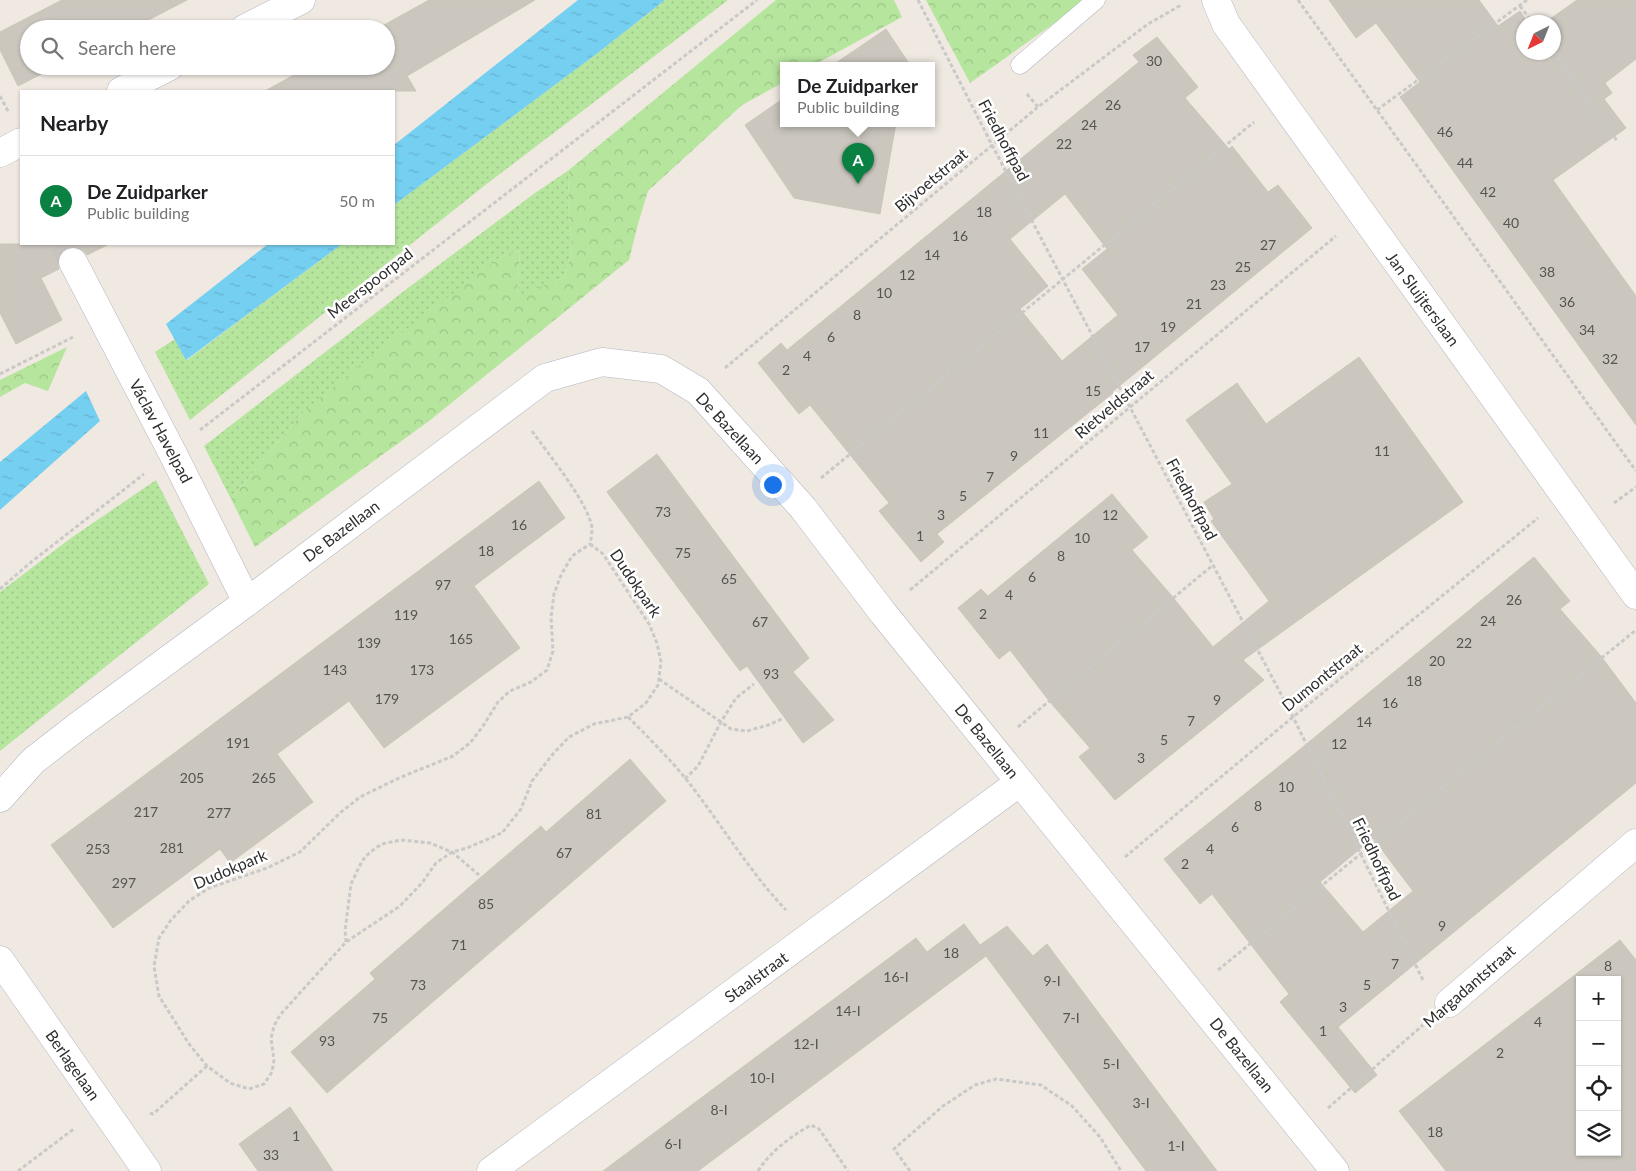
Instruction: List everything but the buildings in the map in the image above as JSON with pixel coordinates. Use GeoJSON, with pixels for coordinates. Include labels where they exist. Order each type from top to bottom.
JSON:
{"type":"FeatureCollection","features":[{"type":"Feature","properties":{"kind":"street"},"geometry":{"type":"LineString","coordinates":[[261,20],[300,0]]}},
{"type":"Feature","properties":{"kind":"street","name":"Jan Sluijterslaan"},"geometry":{"type":"LineString","coordinates":[[1216,0],[1226,24],[1636,594]]}},
{"type":"Feature","properties":{"kind":"street"},"geometry":{"type":"LineString","coordinates":[[123,90],[152,75]]}},
{"type":"Feature","properties":{"kind":"street","name":"Václav Havelpad"},"geometry":{"type":"LineString","coordinates":[[73,262],[248,602]]}},
{"type":"Feature","properties":{"kind":"street","name":"De Bazellaan"},"geometry":{"type":"LineString","coordinates":[[0,798],[33,761],[545,378],[602,362],[661,369],[698,391],[796,500],[883,613],[1335,1171]]}},
{"type":"Feature","properties":{"kind":"street","name":"Staalstraat"},"geometry":{"type":"LineString","coordinates":[[491,1171],[1020,782]]}},
{"type":"Feature","properties":{"kind":"street","name":"Margadantstraat"},"geometry":{"type":"LineString","coordinates":[[1444,1008],[1636,843]]}},
{"type":"Feature","properties":{"kind":"street","name":"Berlagelaan"},"geometry":{"type":"LineString","coordinates":[[0,960],[147,1171]]}},
{"type":"Feature","properties":{"kind":"lane"},"geometry":{"type":"LineString","coordinates":[[1020,64],[1096,0]]}},
{"type":"Feature","properties":{"kind":"path","name":"Meerspoorpad"},"geometry":{"type":"LineString","coordinates":[[0,589],[30,562],[758,0]]}},
{"type":"Feature","properties":{"kind":"path","name":"Friedhoffpad"},"geometry":{"type":"LineString","coordinates":[[918,0],[1062,279],[1293,716],[1361,854],[1444,1008]]}},
{"type":"Feature","properties":{"kind":"path"},"geometry":{"type":"LineString","coordinates":[[1298,0],[1636,471]]}},
{"type":"Feature","properties":{"kind":"path"},"geometry":{"type":"LineString","coordinates":[[1377,110],[1527,0]]}},
{"type":"Feature","properties":{"kind":"path","name":"Bijvoetstraat"},"geometry":{"type":"LineString","coordinates":[[698,391],[1038,107],[1148,24],[1182,5]]}},
{"type":"Feature","properties":{"kind":"path"},"geometry":{"type":"LineString","coordinates":[[1520,6],[1527,15]]}},
{"type":"Feature","properties":{"kind":"path"},"geometry":{"type":"LineString","coordinates":[[1560,60],[1618,142]]}},
{"type":"Feature","properties":{"kind":"path"},"geometry":{"type":"LineString","coordinates":[[796,500],[1281,100]]}},
{"type":"Feature","properties":{"kind":"path","name":"Rietveldstraat"},"geometry":{"type":"LineString","coordinates":[[883,613],[1362,214]]}},
{"type":"Feature","properties":{"kind":"path"},"geometry":{"type":"LineString","coordinates":[[0,374],[104,322]]}},
{"type":"Feature","properties":{"kind":"path"},"geometry":{"type":"LineString","coordinates":[[511,402],[571,484],[587,512],[592,528],[590,544]]}},
{"type":"Feature","properties":{"kind":"path","name":"Dumontstraat"},"geometry":{"type":"LineString","coordinates":[[1098,880],[1293,716],[1565,496]]}},
{"type":"Feature","properties":{"kind":"path","name":"Dudokpark"},"geometry":{"type":"LineString","coordinates":[[590,544],[603,554],[649,624],[657,643],[661,662],[659,679],[658,685],[646,703],[628,717],[594,724],[569,737],[532,780],[521,809],[502,833],[467,848],[452,852],[436,863],[422,883],[400,906],[346,942],[280,1015],[274,1026],[271,1038],[274,1060],[272,1072],[264,1084],[249,1089],[230,1084],[207,1066],[189,1044],[159,996],[154,966],[159,938],[171,920],[189,901],[209,888],[266,868],[300,852],[340,813],[360,797],[399,778],[453,756],[470,743],[498,702],[510,691],[531,682],[547,670],[553,651],[551,617],[554,594],[561,575],[572,556],[590,544]]}},
{"type":"Feature","properties":{"kind":"path"},"geometry":{"type":"LineString","coordinates":[[993,748],[1213,565]]}},
{"type":"Feature","properties":{"kind":"path"},"geometry":{"type":"LineString","coordinates":[[1190,993],[1636,630]]}},
{"type":"Feature","properties":{"kind":"path"},"geometry":{"type":"LineString","coordinates":[[659,679],[731,728],[747,731],[782,719]]}},
{"type":"Feature","properties":{"kind":"path"},"geometry":{"type":"LineString","coordinates":[[685,779],[698,766],[736,698],[754,684]]}},
{"type":"Feature","properties":{"kind":"path"},"geometry":{"type":"LineString","coordinates":[[628,717],[660,749],[685,779],[769,892],[810,936]]}},
{"type":"Feature","properties":{"kind":"path"},"geometry":{"type":"LineString","coordinates":[[346,942],[345,931],[351,884],[362,861],[370,852],[382,844],[401,840],[430,842],[452,852],[479,875]]}},
{"type":"Feature","properties":{"kind":"path","name":"Margadantstraat"},"geometry":{"type":"LineString","coordinates":[[1303,1130],[1444,1008]]}},
{"type":"Feature","properties":{"kind":"path"},"geometry":{"type":"LineString","coordinates":[[18,1171],[103,1108],[153,1114],[207,1066]]}},
{"type":"Feature","properties":{"kind":"path"},"geometry":{"type":"LineString","coordinates":[[910,1171],[894,1149],[943,1106],[975,1085],[996,1079],[1041,1085],[1072,1106],[1100,1137],[1121,1171]]}},
{"type":"Feature","properties":{"kind":"path"},"geometry":{"type":"LineString","coordinates":[[758,1171],[766,1159],[792,1136],[811,1125],[819,1129],[848,1171]]}},
{"type":"Feature","properties":{"kind":"green space"},"geometry":{"type":"Polygon","coordinates":[[[665,0],[728,0],[484,186],[190,420],[155,352],[175,339],[187,360],[341,245],[395,245],[395,204],[599,52],[665,0]]]}},
{"type":"Feature","properties":{"kind":"green space"},"geometry":{"type":"Polygon","coordinates":[[[776,0],[894,0],[902,17],[820,62],[780,62],[780,84],[742,105],[648,191],[629,260],[429,421],[255,547],[231,499],[303,412],[365,361],[503,255],[520,251],[517,296],[565,277],[572,248],[568,201],[569,170],[776,0]]]}},
{"type":"Feature","properties":{"kind":"green space"},"geometry":{"type":"Polygon","coordinates":[[[926,0],[1087,0],[970,83],[926,0]]]}},
{"type":"Feature","properties":{"kind":"green space"},"geometry":{"type":"Polygon","coordinates":[[[569,170],[568,201],[572,248],[565,277],[517,297],[520,251],[503,255],[303,412],[231,499],[204,446],[408,288],[535,193],[569,170]]]}},
{"type":"Feature","properties":{"kind":"green space"},"geometry":{"type":"Polygon","coordinates":[[[67,347],[48,391],[25,383],[0,397],[0,380],[67,347]]]}},
{"type":"Feature","properties":{"kind":"green space"},"geometry":{"type":"Polygon","coordinates":[[[156,480],[209,584],[0,751],[0,592],[71,538],[156,480]]]}},
{"type":"Feature","properties":{"kind":"water"},"geometry":{"type":"Polygon","coordinates":[[[578,0],[665,0],[599,52],[395,204],[395,144],[578,0]]]}},
{"type":"Feature","properties":{"kind":"water"},"geometry":{"type":"Polygon","coordinates":[[[267,245],[341,245],[186,360],[166,324],[267,245]]]}},
{"type":"Feature","properties":{"kind":"water"},"geometry":{"type":"Polygon","coordinates":[[[86,391],[100,421],[0,510],[0,462],[86,391]]]}},
{"type":"Feature","properties":{"kind":"tunnel"},"geometry":{"type":"LineString","coordinates":[[64,245],[73,262]]}},
{"type":"Feature","properties":{"kind":"place","name":"De Zuidparker"},"geometry":{"type":"Point","coordinates":[858,184]}}]}
